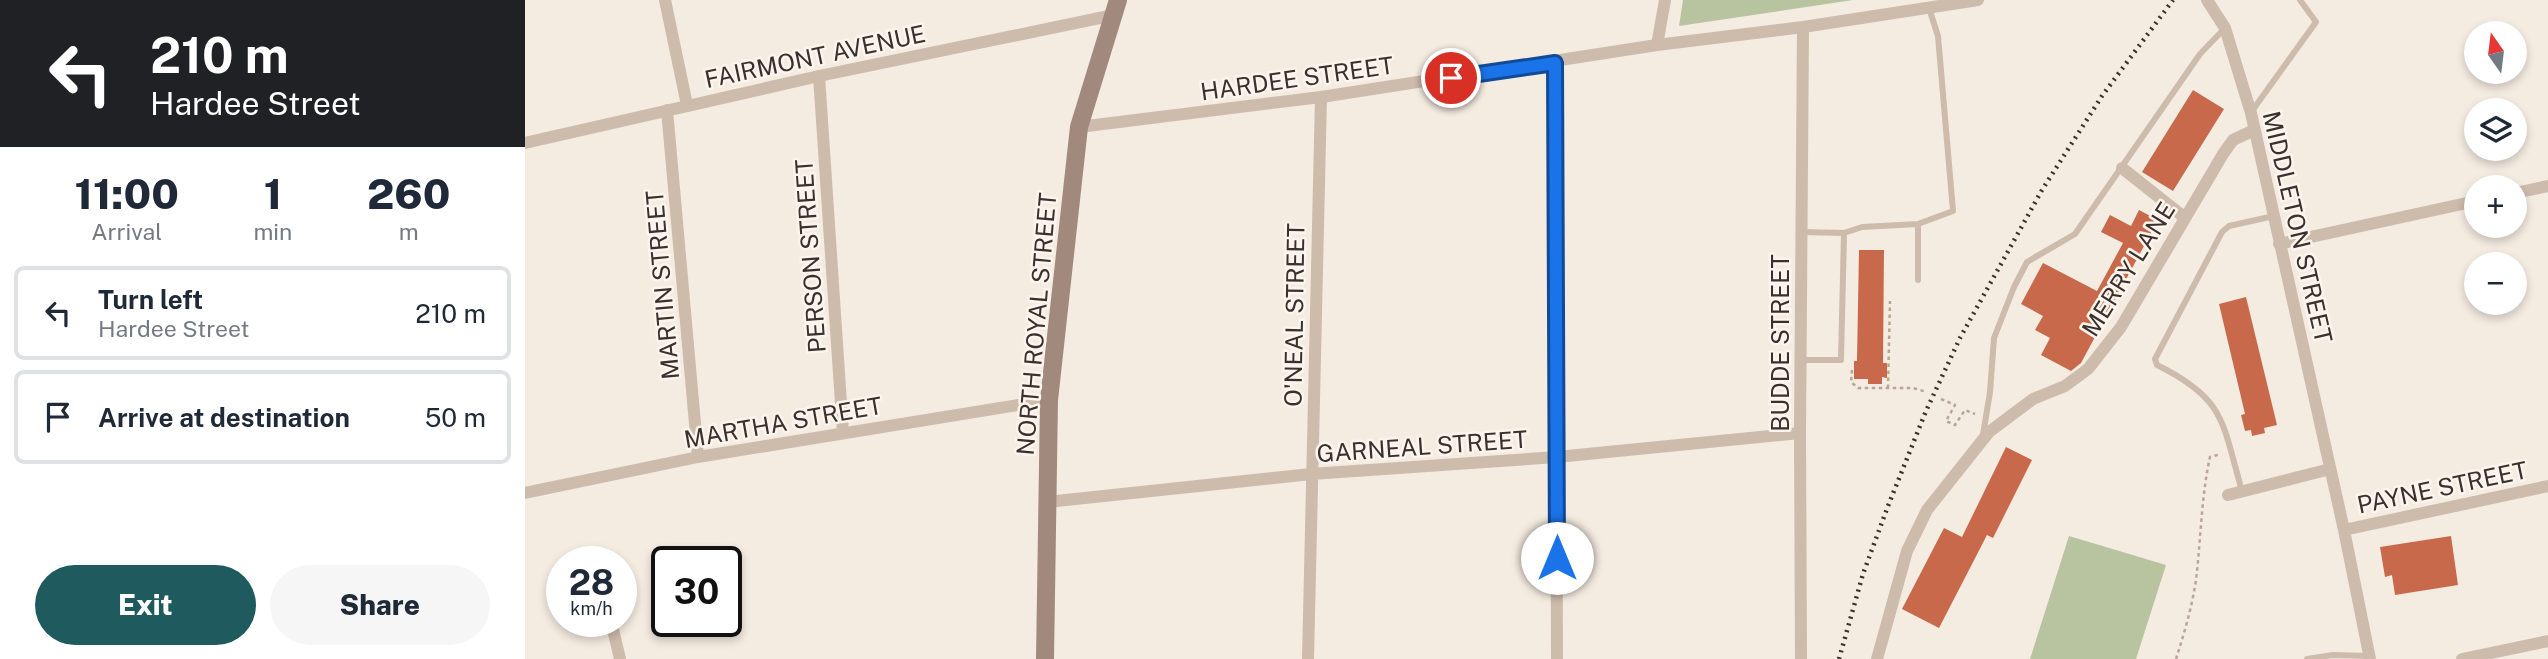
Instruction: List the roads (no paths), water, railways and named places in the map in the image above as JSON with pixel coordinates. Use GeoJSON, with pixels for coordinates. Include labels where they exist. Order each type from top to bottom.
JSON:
{"type":"FeatureCollection","features":[{"type":"Feature","properties":{"kind":"main road","name":"NORTH ROYAL STREET"},"geometry":{"type":"LineString","coordinates":[[1045,659],[1049,400],[1079,127],[1116,7]]}},
{"type":"Feature","properties":{"kind":"street"},"geometry":{"type":"LineString","coordinates":[[665,0],[687,105]]}},
{"type":"Feature","properties":{"kind":"street"},"geometry":{"type":"LineString","coordinates":[[1657,45],[1665,0]]}},
{"type":"Feature","properties":{"kind":"street","name":"HARDEE STREET"},"geometry":{"type":"LineString","coordinates":[[1079,127],[1321,97],[1555,63],[1657,45],[1803,27],[1978,0]]}},
{"type":"Feature","properties":{"kind":"street","name":"MIDDLETON STREET"},"geometry":{"type":"LineString","coordinates":[[2207,0],[2225,28],[2251,113],[2370,657]]}},
{"type":"Feature","properties":{"kind":"street","name":"FAIRMONT AVENUE"},"geometry":{"type":"LineString","coordinates":[[525,143],[1116,7]]}},
{"type":"Feature","properties":{"kind":"street","name":"BUDDE STREET"},"geometry":{"type":"LineString","coordinates":[[1801,659],[1803,27]]}},
{"type":"Feature","properties":{"kind":"street"},"geometry":{"type":"LineString","coordinates":[[1555,63],[1557,659]]}},
{"type":"Feature","properties":{"kind":"street","name":"PERSON STREET"},"geometry":{"type":"LineString","coordinates":[[819,76],[843,433]]}},
{"type":"Feature","properties":{"kind":"street","name":"O'NEAL STREET"},"geometry":{"type":"LineString","coordinates":[[1308,659],[1321,97]]}},
{"type":"Feature","properties":{"kind":"street","name":"MARTIN STREET"},"geometry":{"type":"LineString","coordinates":[[667,110],[698,457]]}},
{"type":"Feature","properties":{"kind":"street","name":"MERRY LANE"},"geometry":{"type":"LineString","coordinates":[[1877,659],[1907,551],[1927,510],[1989,432],[2033,399],[2064,386],[2088,369],[2121,327],[2184,217],[2233,140],[2254,130]]}},
{"type":"Feature","properties":{"kind":"street"},"geometry":{"type":"LineString","coordinates":[[2122,168],[2184,217]]}},
{"type":"Feature","properties":{"kind":"street"},"geometry":{"type":"LineString","coordinates":[[2527,190],[2548,186]]}},
{"type":"Feature","properties":{"kind":"street"},"geometry":{"type":"LineString","coordinates":[[2280,244],[2464,204]]}},
{"type":"Feature","properties":{"kind":"street","name":"MARTHA STREET"},"geometry":{"type":"LineString","coordinates":[[525,493],[698,457],[1049,400]]}},
{"type":"Feature","properties":{"kind":"street","name":"GARNEAL STREET"},"geometry":{"type":"LineString","coordinates":[[1047,502],[1311,474],[1557,457],[1800,433]]}},
{"type":"Feature","properties":{"kind":"street"},"geometry":{"type":"LineString","coordinates":[[2228,495],[2330,469]]}},
{"type":"Feature","properties":{"kind":"street","name":"PAYNE STREET"},"geometry":{"type":"LineString","coordinates":[[2344,530],[2548,486]]}},
{"type":"Feature","properties":{"kind":"street"},"geometry":{"type":"LineString","coordinates":[[615,637],[620,659]]}},
{"type":"Feature","properties":{"kind":"street"},"geometry":{"type":"LineString","coordinates":[[2462,659],[2548,641]]}},
{"type":"Feature","properties":{"kind":"lane"},"geometry":{"type":"LineString","coordinates":[[2251,113],[2316,22],[2300,0]]}},
{"type":"Feature","properties":{"kind":"lane"},"geometry":{"type":"LineString","coordinates":[[1801,232],[1844,233],[1862,227],[1918,224],[1952,211],[1938,36],[1929,8]]}},
{"type":"Feature","properties":{"kind":"lane"},"geometry":{"type":"LineString","coordinates":[[1983,440],[1994,338],[2027,262],[2075,234],[2200,54],[2225,28]]}},
{"type":"Feature","properties":{"kind":"lane"},"geometry":{"type":"LineString","coordinates":[[2242,491],[2223,423],[2210,400],[2185,379],[2157,365],[2155,359],[2222,232],[2229,226],[2274,216]]}},
{"type":"Feature","properties":{"kind":"lane"},"geometry":{"type":"LineString","coordinates":[[1918,224],[1918,280]]}},
{"type":"Feature","properties":{"kind":"lane"},"geometry":{"type":"LineString","coordinates":[[1801,360],[1841,360],[1844,233]]}},
{"type":"Feature","properties":{"kind":"lane"},"geometry":{"type":"LineString","coordinates":[[2307,659],[2333,655],[2370,657]]}},
{"type":"Feature","properties":{"kind":"railway"},"geometry":{"type":"LineString","coordinates":[[1839,659],[1863,574],[1888,506],[1926,411],[1960,338],[2042,190],[2102,96],[2173,0]]}}]}
